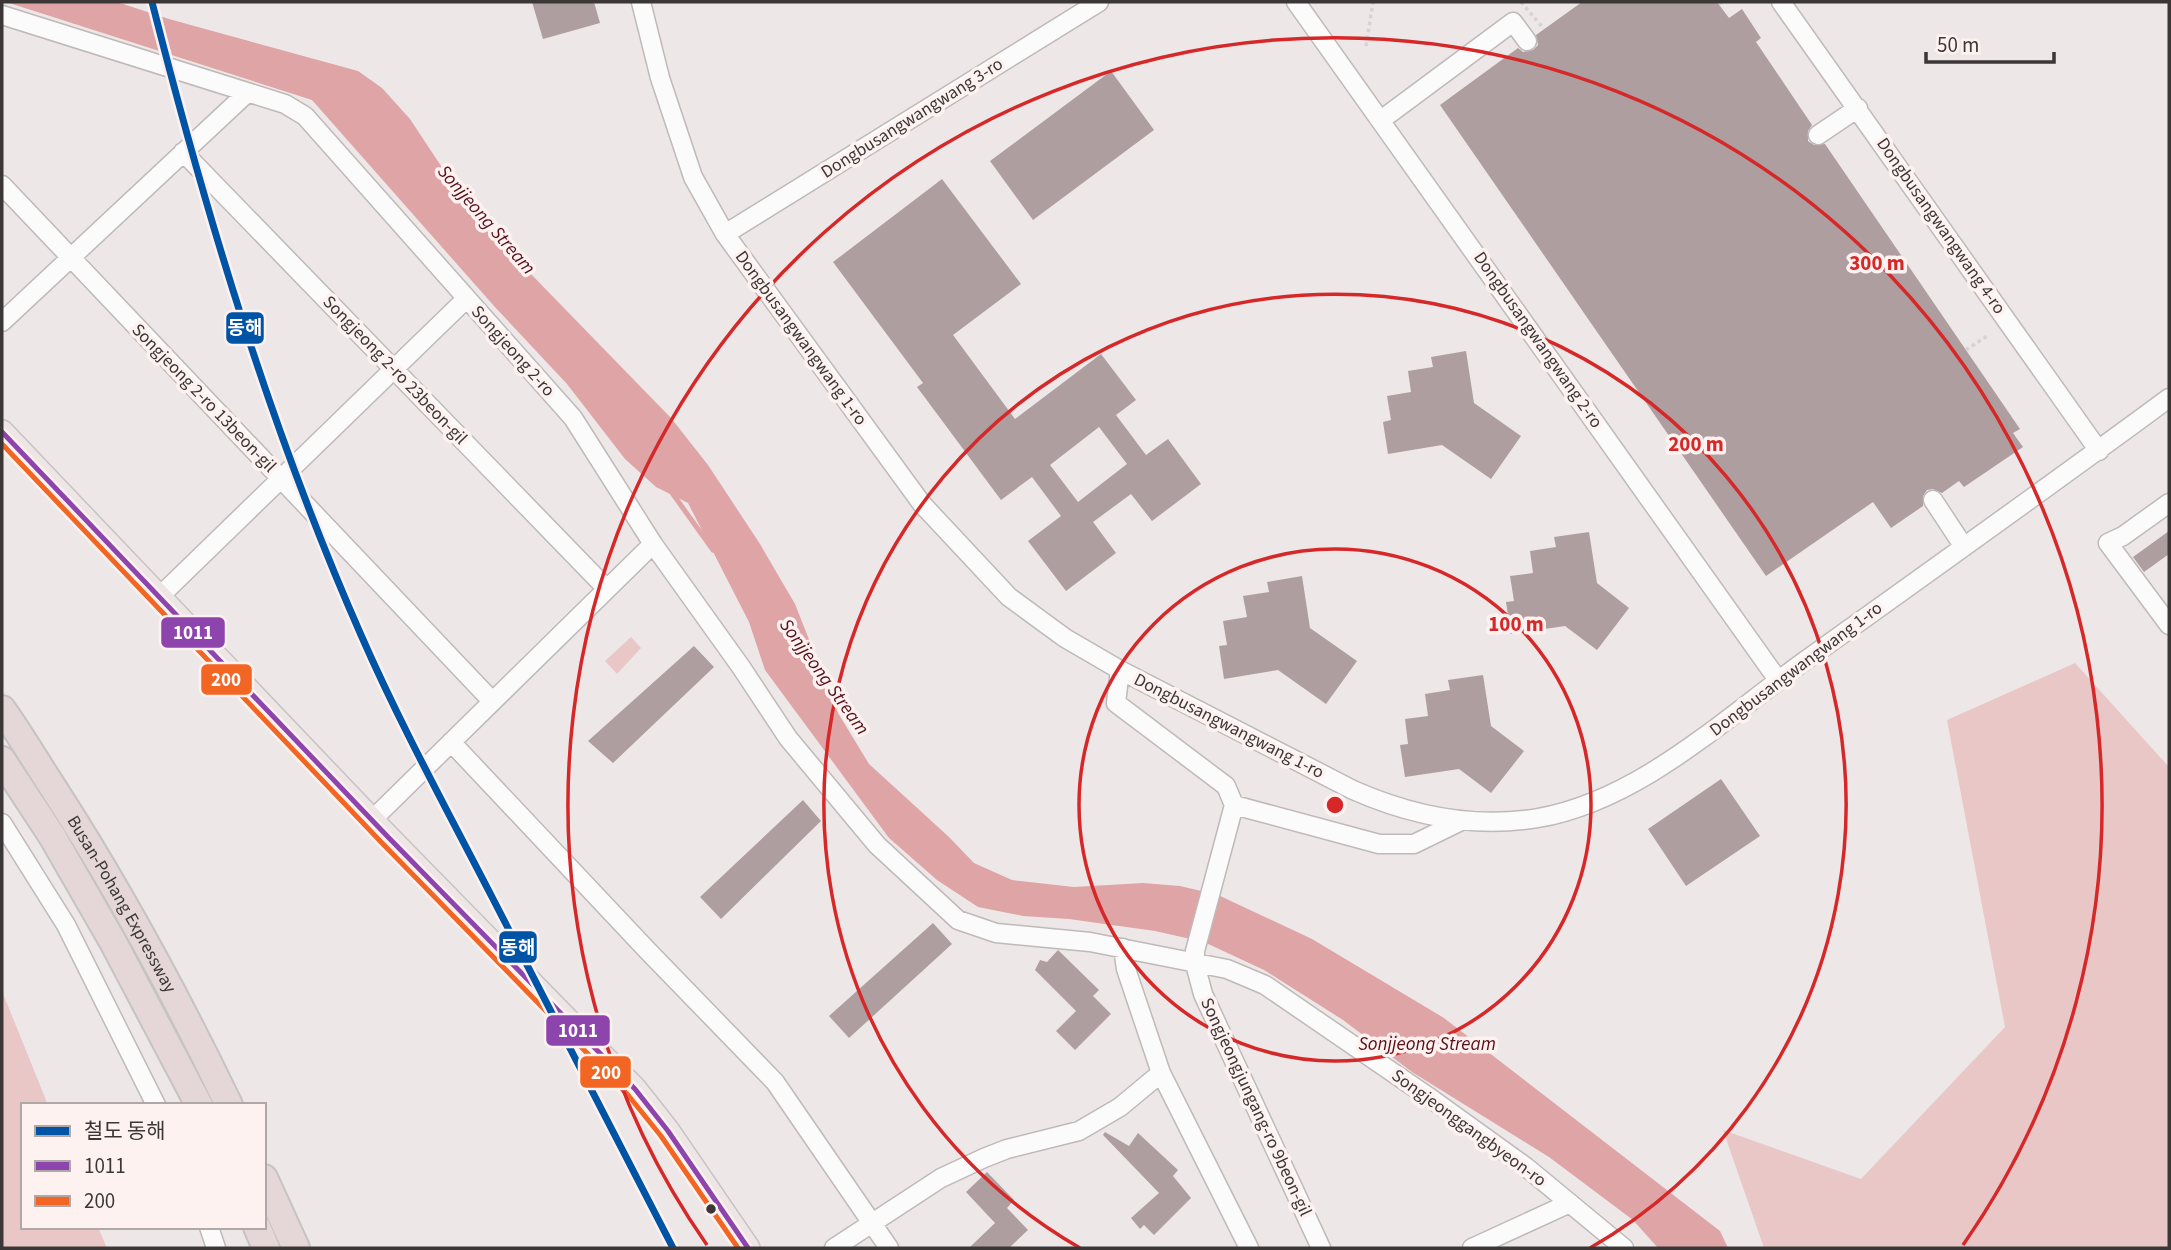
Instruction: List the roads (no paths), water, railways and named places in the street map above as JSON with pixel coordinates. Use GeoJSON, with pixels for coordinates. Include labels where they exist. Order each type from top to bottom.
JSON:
{"type":"FeatureCollection","features":[{"type":"Feature","properties":{"kind":"highway","name":"Busan-Pohang Expressway"},"geometry":{"type":"LineString","coordinates":[[2,709],[78,826],[133,921],[228,1103]]}},
{"type":"Feature","properties":{"kind":"highway","name":"Busan-Pohang Expressway"},"geometry":{"type":"LineString","coordinates":[[2,760],[52,836],[106,930],[198,1103]]}},
{"type":"Feature","properties":{"kind":"highway"},"geometry":{"type":"LineString","coordinates":[[266,1182],[296,1248]]}},
{"type":"Feature","properties":{"kind":"highway"},"geometry":{"type":"LineString","coordinates":[[258,1229],[266,1248]]}},
{"type":"Feature","properties":{"kind":"main road"},"geometry":{"type":"LineString","coordinates":[[2,432],[372,820],[635,1089],[668,1131],[748,1248]]}},
{"type":"Feature","properties":{"kind":"street","name":"Dongbusangwangwang 1-ro"},"geometry":{"type":"LineString","coordinates":[[641,2],[660,78],[693,177],[725,234],[922,504],[1009,597],[1066,638],[1120,670],[1389,806],[1459,821],[1538,818],[1591,802],[1644,777],[1710,733],[1778,680],[2169,398]]}},
{"type":"Feature","properties":{"kind":"street","name":"Dongbusangwangwang 3-ro"},"geometry":{"type":"LineString","coordinates":[[725,234],[1099,2]]}},
{"type":"Feature","properties":{"kind":"street","name":"Dongbusangwangwang 2-ro"},"geometry":{"type":"LineString","coordinates":[[1296,2],[1778,680]]}},
{"type":"Feature","properties":{"kind":"street","name":"Dongbusangwangwang 4-ro"},"geometry":{"type":"LineString","coordinates":[[1781,2],[2098,451]]}},
{"type":"Feature","properties":{"kind":"street","name":"Songjeong 2-ro"},"geometry":{"type":"LineString","coordinates":[[2,15],[285,104],[305,116],[573,418],[653,544],[788,737],[877,845],[958,920],[996,933],[1090,942],[1122,948]]}},
{"type":"Feature","properties":{"kind":"street"},"geometry":{"type":"LineString","coordinates":[[1381,120],[1513,22],[1527,41]]}},
{"type":"Feature","properties":{"kind":"street"},"geometry":{"type":"LineString","coordinates":[[2,322],[247,93]]}},
{"type":"Feature","properties":{"kind":"street"},"geometry":{"type":"LineString","coordinates":[[1818,135],[1857,108]]}},
{"type":"Feature","properties":{"kind":"street","name":"Songjeong 2-ro 23beon-gil"},"geometry":{"type":"LineString","coordinates":[[183,152],[607,589]]}},
{"type":"Feature","properties":{"kind":"street","name":"Songjeong 2-ro 13beon-gil"},"geometry":{"type":"LineString","coordinates":[[2,185],[492,701]]}},
{"type":"Feature","properties":{"kind":"street"},"geometry":{"type":"LineString","coordinates":[[159,597],[466,299]]}},
{"type":"Feature","properties":{"kind":"street"},"geometry":{"type":"LineString","coordinates":[[1933,499],[1964,547]]}},
{"type":"Feature","properties":{"kind":"street"},"geometry":{"type":"LineString","coordinates":[[2169,503],[2123,536],[2108,543],[2169,625]]}},
{"type":"Feature","properties":{"kind":"street"},"geometry":{"type":"LineString","coordinates":[[372,820],[653,544]]}},
{"type":"Feature","properties":{"kind":"street"},"geometry":{"type":"LineString","coordinates":[[1120,670],[1116,703],[1226,786],[1234,805],[1195,958]]}},
{"type":"Feature","properties":{"kind":"street"},"geometry":{"type":"LineString","coordinates":[[451,742],[775,1082],[889,1248]]}},
{"type":"Feature","properties":{"kind":"street"},"geometry":{"type":"LineString","coordinates":[[1234,805],[1380,844],[1414,844],[1459,821]]}},
{"type":"Feature","properties":{"kind":"street"},"geometry":{"type":"LineString","coordinates":[[2,823],[66,925],[155,1103]]}},
{"type":"Feature","properties":{"kind":"street"},"geometry":{"type":"LineString","coordinates":[[1122,948],[1126,969],[1161,1073],[1249,1248]]}},
{"type":"Feature","properties":{"kind":"street","name":"Songjeonggangbyeon-ro"},"geometry":{"type":"LineString","coordinates":[[1122,948],[1195,958],[1265,985],[1526,1167],[1624,1248]]}},
{"type":"Feature","properties":{"kind":"street","name":"Songjeongjungang-ro 9beon-gil"},"geometry":{"type":"LineString","coordinates":[[1195,958],[1203,994],[1321,1248]]}},
{"type":"Feature","properties":{"kind":"street"},"geometry":{"type":"LineString","coordinates":[[834,1248],[941,1178],[1007,1149],[1079,1131],[1121,1107],[1161,1073]]}},
{"type":"Feature","properties":{"kind":"street"},"geometry":{"type":"LineString","coordinates":[[1475,1248],[1570,1203]]}},
{"type":"Feature","properties":{"kind":"street"},"geometry":{"type":"LineString","coordinates":[[210,1229],[216,1248]]}},
{"type":"Feature","properties":{"kind":"water","name":"Sonjjeong Stream"},"geometry":{"type":"Polygon","coordinates":[[[6,2],[117,2],[358,71],[382,88],[410,119],[447,175],[492,234],[671,418],[708,465],[760,544],[795,604],[838,713],[869,764],[974,863],[1012,880],[1074,887],[1143,883],[1180,886],[1218,895],[1312,939],[1444,1018],[1720,1231],[1728,1248],[1658,1248],[1633,1220],[1549,1157],[1412,1072],[1343,1020],[1264,970],[1204,942],[1155,931],[1069,919],[1023,916],[978,907],[937,880],[889,838],[765,670],[749,622],[688,503],[656,487],[625,459],[567,384],[494,306],[312,100],[6,2]]]}},
{"type":"Feature","properties":{"kind":"waterway","name":"Sonjjeong Stream"},"geometry":{"type":"LineString","coordinates":[[670,490],[713,550]]}},
{"type":"Feature","properties":{"kind":"rail line","name":"동해"},"geometry":{"type":"LineString","coordinates":[[152,2],[195,163],[243,323],[328,558],[408,734],[673,1248]]}}]}
